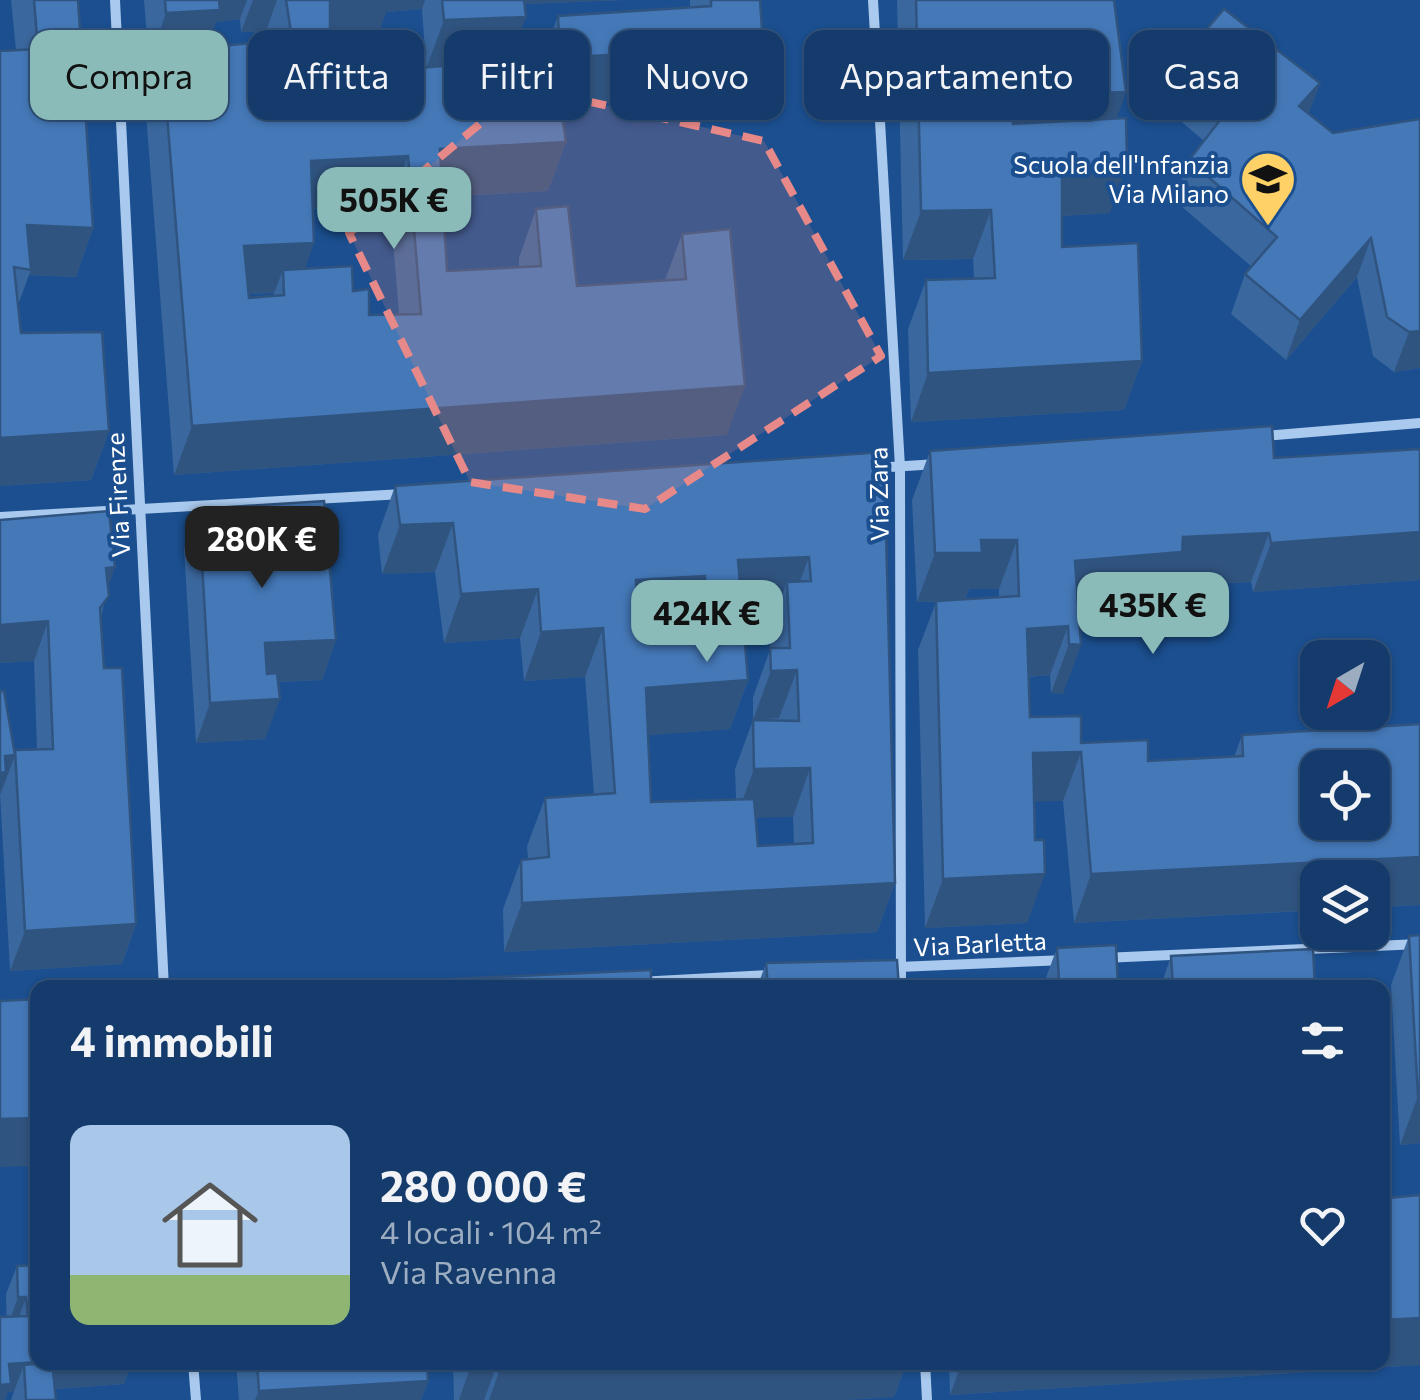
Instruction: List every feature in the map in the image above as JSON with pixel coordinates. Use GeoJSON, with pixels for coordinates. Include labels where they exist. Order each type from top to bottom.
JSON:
{"type":"FeatureCollection","features":[{"type":"Feature","properties":{"kind":"street","name":"Via Firenze"},"geometry":{"type":"LineString","coordinates":[[115,0],[164,980]]}},
{"type":"Feature","properties":{"kind":"street","name":"Via Zara"},"geometry":{"type":"LineString","coordinates":[[873,0],[900,467],[901,980]]}},
{"type":"Feature","properties":{"kind":"street"},"geometry":{"type":"LineString","coordinates":[[1247,438],[1420,423]]}},
{"type":"Feature","properties":{"kind":"street"},"geometry":{"type":"LineString","coordinates":[[862,469],[958,462]]}},
{"type":"Feature","properties":{"kind":"street"},"geometry":{"type":"LineString","coordinates":[[0,516],[412,493]]}},
{"type":"Feature","properties":{"kind":"street"},"geometry":{"type":"LineString","coordinates":[[1089,959],[1420,944]]}},
{"type":"Feature","properties":{"kind":"street","name":"Via Barletta"},"geometry":{"type":"LineString","coordinates":[[880,968],[1069,960]]}},
{"type":"Feature","properties":{"kind":"street"},"geometry":{"type":"LineString","coordinates":[[675,980],[781,974]]}},
{"type":"Feature","properties":{"kind":"street"},"geometry":{"type":"LineString","coordinates":[[194,1370],[196,1400]]}},
{"type":"Feature","properties":{"kind":"street"},"geometry":{"type":"LineString","coordinates":[[926,1370],[928,1400]]}},
{"type":"Feature","properties":{"kind":"highlighted area"},"geometry":{"type":"Polygon","coordinates":[[[524,87],[764,141],[881,356],[645,509],[470,482],[349,233],[524,87]]]}},
{"type":"Feature","properties":{"kind":"building"},"geometry":{"type":"Polygon","coordinates":[[[34,0],[78,0],[80,30],[36,30],[34,0]]]}},
{"type":"Feature","properties":{"kind":"building"},"geometry":{"type":"Polygon","coordinates":[[[165,0],[219,0],[220,10],[166,13],[165,0]]]}},
{"type":"Feature","properties":{"kind":"building"},"geometry":{"type":"Polygon","coordinates":[[[286,0],[330,0],[330,30],[291,30],[286,0]]]}},
{"type":"Feature","properties":{"kind":"building"},"geometry":{"type":"Polygon","coordinates":[[[442,0],[524,0],[526,17],[444,20],[442,0]]]}},
{"type":"Feature","properties":{"kind":"building"},"geometry":{"type":"Polygon","coordinates":[[[711,0],[760,0],[762,30],[610,30],[610,55],[590,56],[590,30],[559,30],[558,16],[711,6],[711,0]]]}},
{"type":"Feature","properties":{"kind":"building"},"geometry":{"type":"Polygon","coordinates":[[[916,0],[1114,0],[1126,92],[1109,93],[1109,30],[917,30],[916,0]]]}},
{"type":"Feature","properties":{"kind":"building"},"geometry":{"type":"Polygon","coordinates":[[[1224,9],[1251,30],[1206,30],[1224,9]]]}},
{"type":"Feature","properties":{"kind":"building"},"geometry":{"type":"Polygon","coordinates":[[[248,43],[248,120],[424,120],[424,68],[444,66],[444,120],[563,120],[566,142],[440,149],[447,271],[541,266],[536,209],[568,206],[577,286],[686,279],[682,234],[730,229],[745,386],[192,426],[167,120],[228,120],[228,45],[248,43]],[[408,156],[311,161],[314,243],[244,246],[249,298],[284,295],[283,270],[352,266],[353,291],[369,289],[369,315],[421,314],[408,156]]]}},
{"type":"Feature","properties":{"kind":"building"},"geometry":{"type":"Polygon","coordinates":[[[1275,48],[1320,83],[1299,106],[1333,133],[1420,119],[1420,331],[1409,332],[1387,317],[1371,238],[1300,320],[1245,274],[1277,237],[1189,160],[1220,120],[1275,120],[1275,48]]]}},
{"type":"Feature","properties":{"kind":"building"},"geometry":{"type":"Polygon","coordinates":[[[30,49],[30,120],[86,120],[93,228],[27,225],[31,270],[14,267],[21,333],[102,332],[109,431],[0,438],[0,51],[30,49]]]}},
{"type":"Feature","properties":{"kind":"building"},"geometry":{"type":"Polygon","coordinates":[[[1126,118],[1127,164],[1062,168],[1062,247],[1138,243],[1142,361],[928,373],[926,280],[995,278],[991,210],[921,211],[919,120],[1013,120],[1013,124],[1126,118]]]}},
{"type":"Feature","properties":{"kind":"building"},"geometry":{"type":"Polygon","coordinates":[[[1272,426],[1274,458],[1420,449],[1420,532],[1271,543],[1269,533],[1183,537],[1182,552],[1075,561],[1081,645],[1069,644],[1068,626],[1027,629],[1030,717],[1081,716],[1081,743],[1148,740],[1148,761],[1243,756],[1242,735],[1390,730],[1390,726],[1420,724],[1420,857],[1300,860],[1300,863],[1091,874],[1081,752],[1033,753],[1035,840],[1044,840],[1045,874],[943,879],[936,601],[1019,596],[1017,540],[981,540],[982,553],[935,553],[930,451],[1272,426]]]}},
{"type":"Feature","properties":{"kind":"building"},"geometry":{"type":"Polygon","coordinates":[[[884,452],[895,883],[522,903],[521,860],[549,857],[545,798],[615,793],[603,628],[541,632],[538,589],[461,594],[453,523],[400,525],[395,486],[884,452]],[[809,557],[738,560],[748,680],[646,688],[651,802],[754,799],[758,846],[813,843],[810,768],[754,769],[753,720],[799,721],[797,670],[771,671],[770,648],[790,648],[787,582],[811,581],[809,557]],[[705,576],[636,580],[638,629],[708,628],[705,576]]]}},
{"type":"Feature","properties":{"kind":"building"},"geometry":{"type":"Polygon","coordinates":[[[324,501],[336,640],[265,643],[267,674],[277,673],[280,699],[210,703],[199,509],[324,501]]]}},
{"type":"Feature","properties":{"kind":"building"},"geometry":{"type":"Polygon","coordinates":[[[109,511],[115,567],[106,568],[109,596],[100,608],[104,668],[122,668],[136,924],[25,931],[15,750],[53,749],[48,621],[0,625],[0,520],[109,511]]]}},
{"type":"Feature","properties":{"kind":"building"},"geometry":{"type":"Polygon","coordinates":[[[0,691],[4,691],[15,755],[5,756],[6,772],[0,773],[0,691]]]}},
{"type":"Feature","properties":{"kind":"building"},"geometry":{"type":"Polygon","coordinates":[[[1420,935],[1420,1096],[1418,1096],[1409,936],[1420,935]]]}},
{"type":"Feature","properties":{"kind":"building"},"geometry":{"type":"Polygon","coordinates":[[[1116,945],[1118,980],[1059,980],[1057,948],[1116,945]]]}},
{"type":"Feature","properties":{"kind":"building"},"geometry":{"type":"Polygon","coordinates":[[[1313,950],[1315,980],[1172,980],[1171,956],[1313,950]]]}},
{"type":"Feature","properties":{"kind":"building"},"geometry":{"type":"Polygon","coordinates":[[[897,960],[898,980],[767,980],[766,963],[897,960]]]}},
{"type":"Feature","properties":{"kind":"building"},"geometry":{"type":"Polygon","coordinates":[[[651,970],[651,980],[428,980],[651,970]]]}},
{"type":"Feature","properties":{"kind":"building"},"geometry":{"type":"Polygon","coordinates":[[[30,999],[30,1118],[0,1119],[0,1001],[30,999]]]}},
{"type":"Feature","properties":{"kind":"building"},"geometry":{"type":"Polygon","coordinates":[[[1420,1195],[1420,1318],[1390,1320],[1390,1198],[1420,1195]]]}},
{"type":"Feature","properties":{"kind":"building"},"geometry":{"type":"Polygon","coordinates":[[[30,1265],[30,1363],[9,1364],[11,1384],[0,1385],[0,1317],[28,1316],[26,1297],[18,1297],[17,1266],[30,1265]]]}},
{"type":"Feature","properties":{"kind":"building"},"geometry":{"type":"Polygon","coordinates":[[[30,1364],[30,1370],[53,1370],[56,1400],[26,1400],[24,1365],[30,1364]]]}},
{"type":"Feature","properties":{"kind":"building"},"geometry":{"type":"Polygon","coordinates":[[[258,1370],[427,1370],[428,1381],[259,1391],[258,1370]]]}},
{"type":"Feature","properties":{"kind":"place","name":"Scuola dell'Infanzia Via Milano"},"geometry":{"type":"Point","coordinates":[1268,228]}}]}
